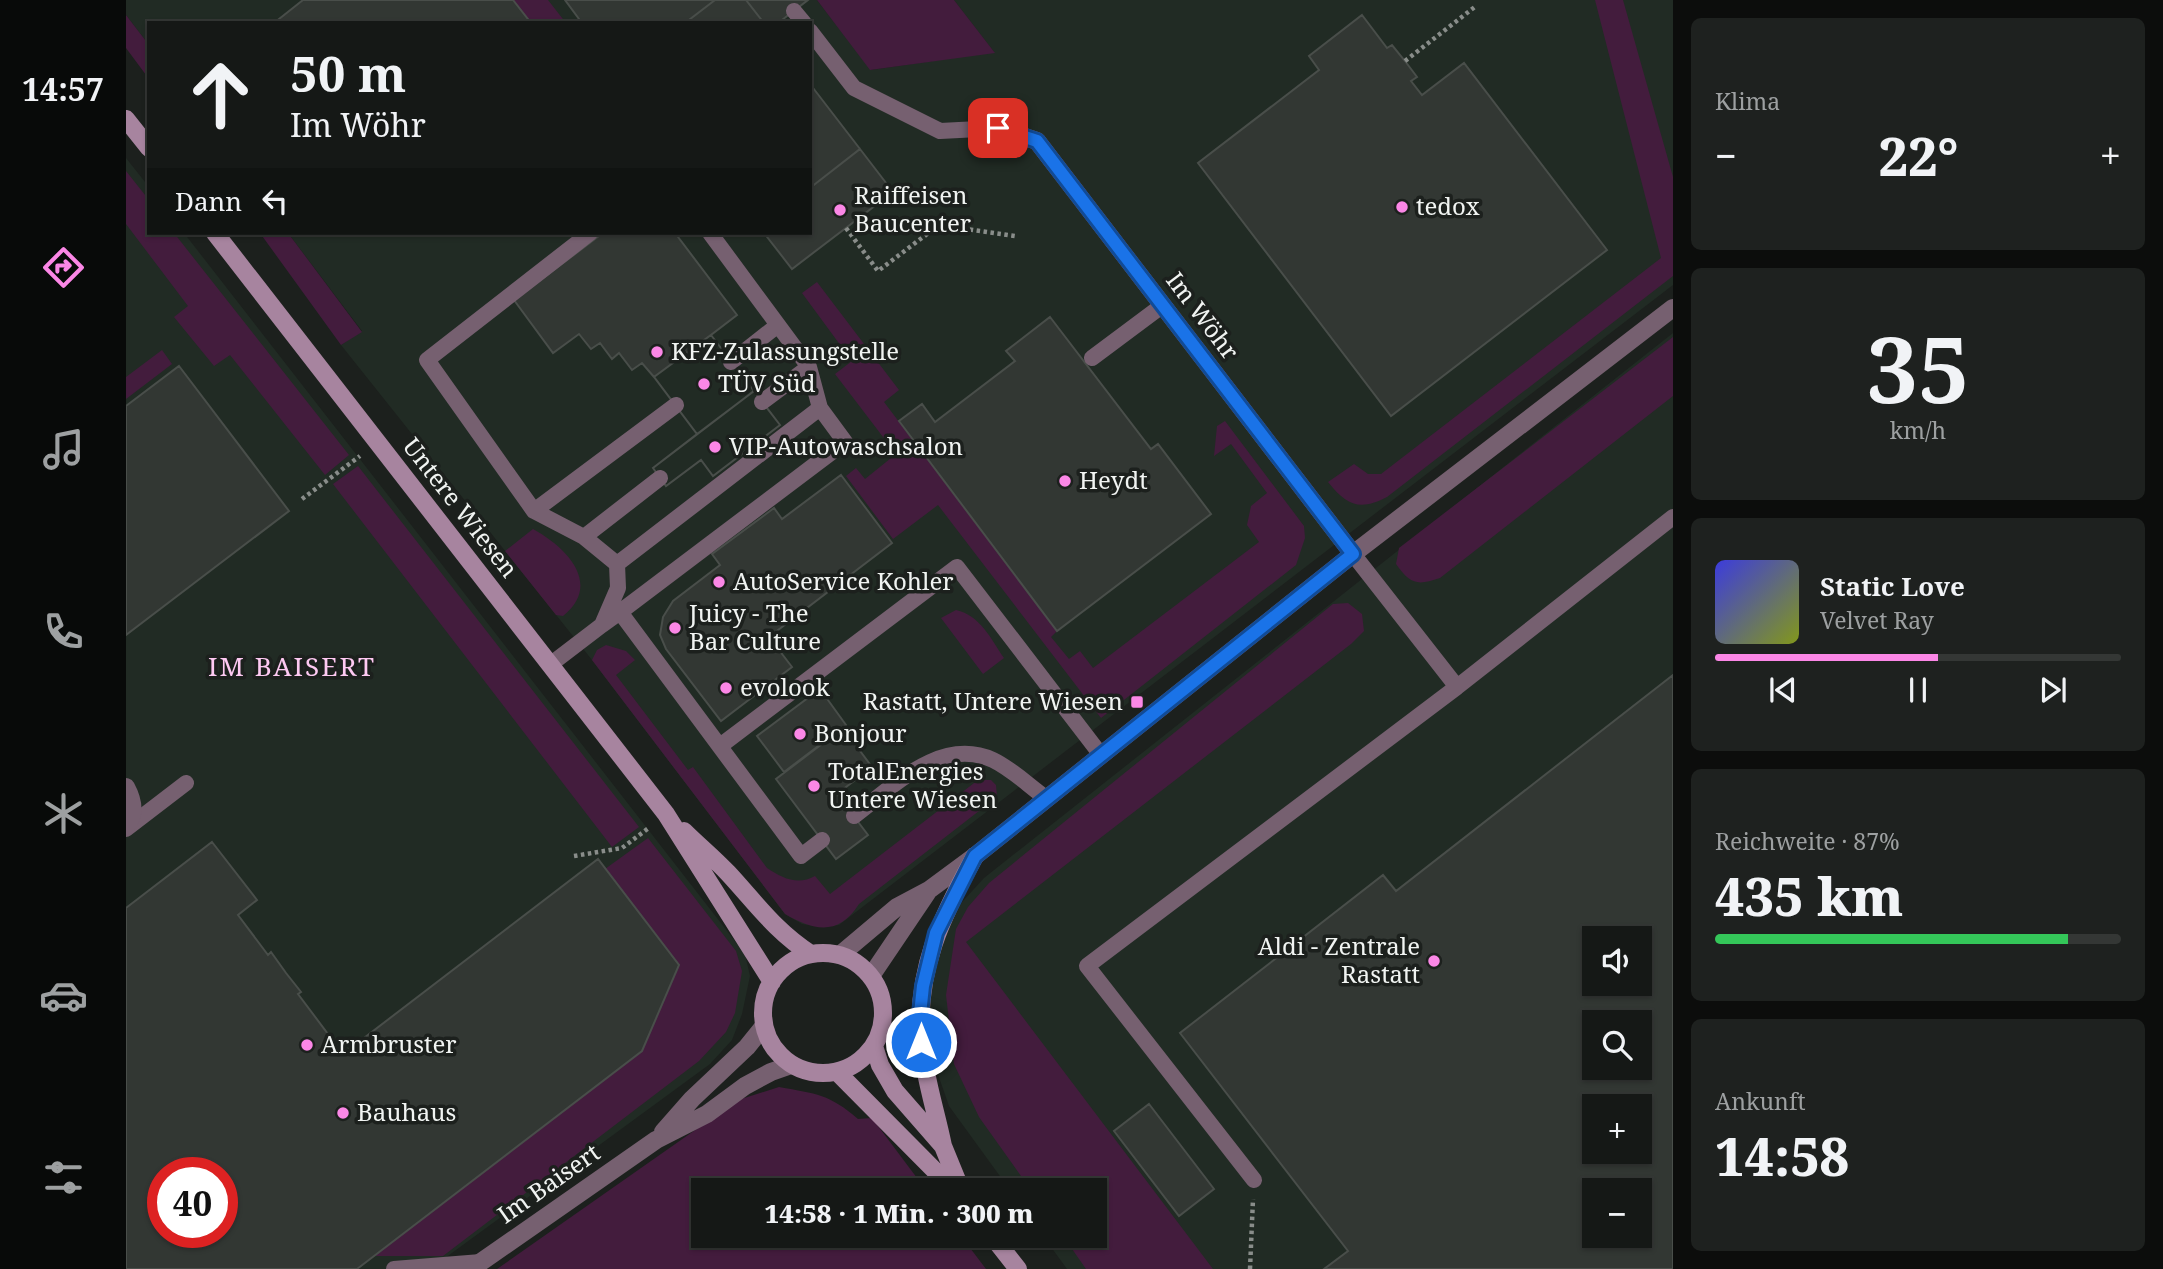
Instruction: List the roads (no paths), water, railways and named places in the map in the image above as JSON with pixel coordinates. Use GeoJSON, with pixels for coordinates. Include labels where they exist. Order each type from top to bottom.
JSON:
{"type":"FeatureCollection","features":[{"type":"Feature","properties":{"kind":"street"},"geometry":{"type":"LineString","coordinates":[[126,119],[147,145]]}},
{"type":"Feature","properties":{"kind":"street","name":"Im Wöhr"},"geometry":{"type":"LineString","coordinates":[[998,128],[1037,141],[1353,554]]}},
{"type":"Feature","properties":{"kind":"street","name":"Untere Wiesen"},"geometry":{"type":"LineString","coordinates":[[217,235],[666,814],[772,982]]}},
{"type":"Feature","properties":{"kind":"street"},"geometry":{"type":"LineString","coordinates":[[840,955],[897,907],[929,890],[975,856],[1353,554],[1673,307]]}},
{"type":"Feature","properties":{"kind":"street"},"geometry":{"type":"LineString","coordinates":[[126,787],[133,809],[126,828]]}},
{"type":"Feature","properties":{"kind":"street","name":"Untere Wiesen"},"geometry":{"type":"LineString","coordinates":[[666,814],[728,873],[772,924],[790,941],[811,954]]}},
{"type":"Feature","properties":{"kind":"street"},"geometry":{"type":"LineString","coordinates":[[956,1178],[943,1146],[921,1042],[922,996],[936,933],[975,856]]}},
{"type":"Feature","properties":{"kind":"street"},"geometry":{"type":"LineString","coordinates":[[871,976],[929,890]]}},
{"type":"Feature","properties":{"kind":"street"},"geometry":{"type":"LineString","coordinates":[[811,954],[840,955],[871,976],[878,989],[883,1003],[880,1033],[864,1058],[837,1072],[821,1074],[806,1071],[791,1065],[774,1048],[764,1026],[764,1003],[772,982],[789,964],[811,954]]}},
{"type":"Feature","properties":{"kind":"street","name":"Im Baisert"},"geometry":{"type":"LineString","coordinates":[[656,1140],[692,1099],[747,1047],[764,1026]]}},
{"type":"Feature","properties":{"kind":"street"},"geometry":{"type":"LineString","coordinates":[[873,1046],[895,1091],[943,1146]]}},
{"type":"Feature","properties":{"kind":"street","name":"Im Baisert"},"geometry":{"type":"LineString","coordinates":[[476,1265],[656,1140],[707,1114],[745,1086],[791,1065]]}},
{"type":"Feature","properties":{"kind":"street"},"geometry":{"type":"LineString","coordinates":[[837,1072],[942,1178]]}},
{"type":"Feature","properties":{"kind":"street"},"geometry":{"type":"LineString","coordinates":[[1001,1248],[1017,1269]]}},
{"type":"Feature","properties":{"kind":"lane"},"geometry":{"type":"LineString","coordinates":[[812,34],[854,88],[940,131],[998,128]]}},
{"type":"Feature","properties":{"kind":"lane"},"geometry":{"type":"LineString","coordinates":[[587,235],[427,360],[534,511],[584,537],[617,564],[618,588],[602,625]]}},
{"type":"Feature","properties":{"kind":"lane"},"geometry":{"type":"LineString","coordinates":[[551,664],[845,442],[820,408],[809,367],[711,235]]}},
{"type":"Feature","properties":{"kind":"lane"},"geometry":{"type":"LineString","coordinates":[[1092,358],[1163,305]]}},
{"type":"Feature","properties":{"kind":"lane"},"geometry":{"type":"LineString","coordinates":[[731,362],[778,325]]}},
{"type":"Feature","properties":{"kind":"lane"},"geometry":{"type":"LineString","coordinates":[[762,402],[809,367]]}},
{"type":"Feature","properties":{"kind":"lane"},"geometry":{"type":"LineString","coordinates":[[534,511],[676,405]]}},
{"type":"Feature","properties":{"kind":"lane"},"geometry":{"type":"LineString","coordinates":[[617,564],[820,408]]}},
{"type":"Feature","properties":{"kind":"lane"},"geometry":{"type":"LineString","coordinates":[[584,537],[660,478]]}},
{"type":"Feature","properties":{"kind":"lane"},"geometry":{"type":"LineString","coordinates":[[1254,1180],[1087,966],[1457,687],[1673,517]]}},
{"type":"Feature","properties":{"kind":"lane"},"geometry":{"type":"LineString","coordinates":[[1353,554],[1457,687]]}},
{"type":"Feature","properties":{"kind":"lane"},"geometry":{"type":"LineString","coordinates":[[720,746],[957,567],[1101,755]]}},
{"type":"Feature","properties":{"kind":"lane"},"geometry":{"type":"LineString","coordinates":[[620,612],[802,856],[822,840]]}},
{"type":"Feature","properties":{"kind":"lane"},"geometry":{"type":"LineString","coordinates":[[854,816],[916,768],[939,758],[966,753],[992,760],[1046,799]]}},
{"type":"Feature","properties":{"kind":"lane"},"geometry":{"type":"LineString","coordinates":[[126,828],[186,783]]}},
{"type":"Feature","properties":{"kind":"lane"},"geometry":{"type":"LineString","coordinates":[[394,1269],[476,1265]]}},
{"type":"Feature","properties":{"kind":"place","name":"tedox"},"geometry":{"type":"Point","coordinates":[1402,207]}},
{"type":"Feature","properties":{"kind":"place","name":"Raiffeisen Baucenter"},"geometry":{"type":"Point","coordinates":[840,210]}},
{"type":"Feature","properties":{"kind":"place","name":"KFZ-Zulassungstelle"},"geometry":{"type":"Point","coordinates":[657,352]}},
{"type":"Feature","properties":{"kind":"place","name":"TÜV Süd"},"geometry":{"type":"Point","coordinates":[704,384]}},
{"type":"Feature","properties":{"kind":"place","name":"VIP-Autowaschsalon"},"geometry":{"type":"Point","coordinates":[715,447]}},
{"type":"Feature","properties":{"kind":"place","name":"Heydt"},"geometry":{"type":"Point","coordinates":[1065,481]}},
{"type":"Feature","properties":{"kind":"place","name":"AutoService Kohler"},"geometry":{"type":"Point","coordinates":[719,582]}},
{"type":"Feature","properties":{"kind":"place","name":"Juicy - The Bar Culture"},"geometry":{"type":"Point","coordinates":[675,628]}},
{"type":"Feature","properties":{"kind":"place","name":"evolook"},"geometry":{"type":"Point","coordinates":[726,688]}},
{"type":"Feature","properties":{"kind":"place","name":"Rastatt, Untere Wiesen"},"geometry":{"type":"Point","coordinates":[1137,702]}},
{"type":"Feature","properties":{"kind":"place","name":"Bonjour"},"geometry":{"type":"Point","coordinates":[800,734]}},
{"type":"Feature","properties":{"kind":"place","name":"TotalEnergies Untere Wiesen"},"geometry":{"type":"Point","coordinates":[814,786]}},
{"type":"Feature","properties":{"kind":"place","name":"Aldi - Zentrale Rastatt"},"geometry":{"type":"Point","coordinates":[1434,961]}},
{"type":"Feature","properties":{"kind":"place","name":"Armbruster"},"geometry":{"type":"Point","coordinates":[307,1045]}},
{"type":"Feature","properties":{"kind":"place","name":"Bauhaus"},"geometry":{"type":"Point","coordinates":[343,1113]}},
{"type":"Feature","properties":{"kind":"district","name":"IM BAISERT"},"geometry":{"type":"Point","coordinates":[292,667]}}]}
